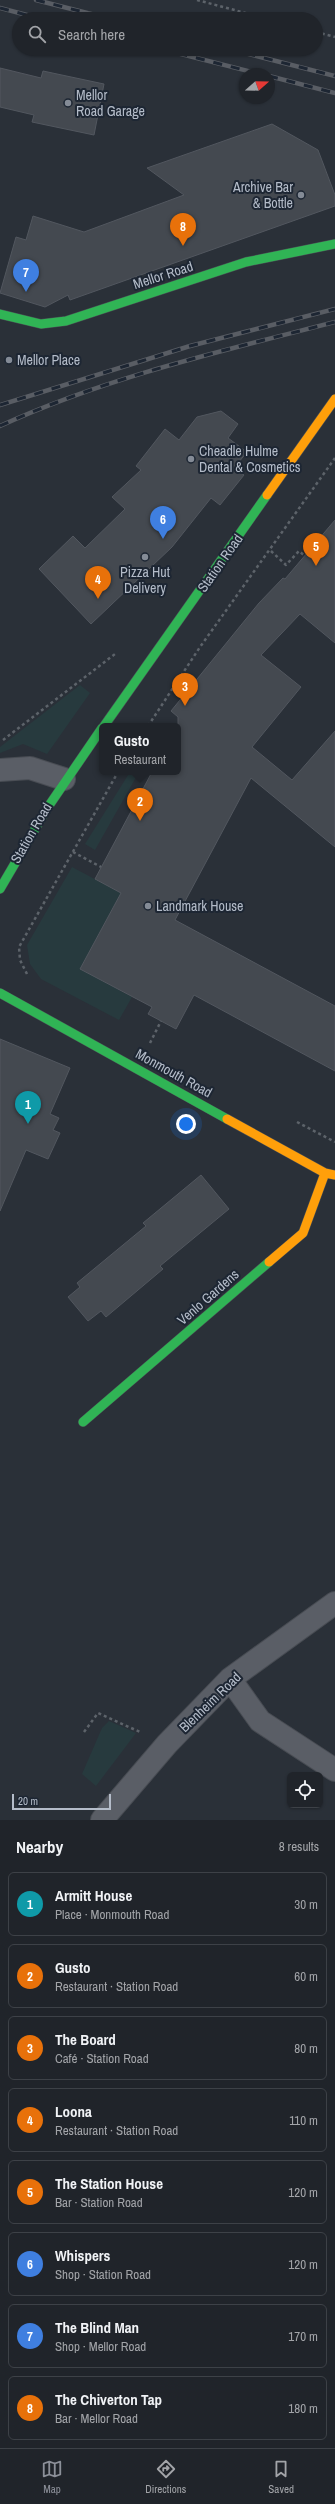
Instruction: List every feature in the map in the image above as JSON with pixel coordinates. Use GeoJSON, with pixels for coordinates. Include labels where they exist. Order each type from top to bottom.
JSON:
{"type":"FeatureCollection","features":[{"type":"Feature","properties":{"kind":"street","name":"Mellor Road"},"geometry":{"type":"LineString","coordinates":[[0,314],[41,324],[66,321],[246,262],[335,244]]}},
{"type":"Feature","properties":{"kind":"street","name":"Station Road"},"geometry":{"type":"LineString","coordinates":[[106,723],[335,399]]}},
{"type":"Feature","properties":{"kind":"street","name":"Station Road"},"geometry":{"type":"LineString","coordinates":[[0,888],[29,834],[64,779],[99,732]]}},
{"type":"Feature","properties":{"kind":"street"},"geometry":{"type":"LineString","coordinates":[[0,770],[30,768],[64,779]]}},
{"type":"Feature","properties":{"kind":"street","name":"Monmouth Road"},"geometry":{"type":"LineString","coordinates":[[0,993],[325,1174],[335,1175]]}},
{"type":"Feature","properties":{"kind":"street","name":"Venlo Gardens"},"geometry":{"type":"LineString","coordinates":[[83,1422],[303,1234],[325,1174]]}},
{"type":"Feature","properties":{"kind":"street","name":"Blenheim Road"},"geometry":{"type":"LineString","coordinates":[[102,1820],[167,1744],[230,1679],[335,1603]]}},
{"type":"Feature","properties":{"kind":"street"},"geometry":{"type":"LineString","coordinates":[[230,1679],[260,1721],[335,1770]]}},
{"type":"Feature","properties":{"kind":"path"},"geometry":{"type":"LineString","coordinates":[[197,0],[242,12]]}},
{"type":"Feature","properties":{"kind":"path"},"geometry":{"type":"LineString","coordinates":[[323,34],[335,37]]}},
{"type":"Feature","properties":{"kind":"path"},"geometry":{"type":"LineString","coordinates":[[150,723],[200,647],[335,458]]}},
{"type":"Feature","properties":{"kind":"path"},"geometry":{"type":"LineString","coordinates":[[270,551],[286,565],[299,551],[305,556]]}},
{"type":"Feature","properties":{"kind":"path"},"geometry":{"type":"LineString","coordinates":[[0,743],[115,654]]}},
{"type":"Feature","properties":{"kind":"path"},"geometry":{"type":"LineString","coordinates":[[27,975],[20,960],[19,947],[116,775]]}},
{"type":"Feature","properties":{"kind":"path"},"geometry":{"type":"LineString","coordinates":[[72,852],[101,867]]}},
{"type":"Feature","properties":{"kind":"path"},"geometry":{"type":"LineString","coordinates":[[148,1046],[161,1022]]}},
{"type":"Feature","properties":{"kind":"path"},"geometry":{"type":"LineString","coordinates":[[294,1120],[335,1142]]}},
{"type":"Feature","properties":{"kind":"path"},"geometry":{"type":"LineString","coordinates":[[84,1732],[98,1713],[167,1744]]}},
{"type":"Feature","properties":{"kind":"green space"},"geometry":{"type":"Polygon","coordinates":[[[80,685],[90,693],[47,754],[23,744],[0,753],[0,747],[80,685]]]}},
{"type":"Feature","properties":{"kind":"green space"},"geometry":{"type":"Polygon","coordinates":[[[128,775],[137,775],[95,850],[85,844],[128,775]]]}},
{"type":"Feature","properties":{"kind":"green space"},"geometry":{"type":"Polygon","coordinates":[[[72,867],[121,893],[80,969],[132,997],[119,1020],[41,979],[30,964],[27,945],[72,867]]]}},
{"type":"Feature","properties":{"kind":"green space"},"geometry":{"type":"Polygon","coordinates":[[[109,1721],[136,1733],[96,1786],[82,1774],[102,1728],[109,1721]]]}},
{"type":"Feature","properties":{"kind":"building","name":"Mellor Road Garage"},"geometry":{"type":"Polygon","coordinates":[[[0,68],[41,78],[43,71],[104,84],[94,135],[32,122],[34,115],[0,107],[0,68]]]}},
{"type":"Feature","properties":{"kind":"building"},"geometry":{"type":"Polygon","coordinates":[[[272,124],[318,150],[335,195],[335,206],[70,300],[68,295],[45,307],[0,293],[16,237],[26,240],[33,216],[84,232],[184,195],[147,168],[272,124]]]}},
{"type":"Feature","properties":{"kind":"building"},"geometry":{"type":"Polygon","coordinates":[[[221,411],[238,424],[228,438],[247,452],[234,468],[244,475],[220,505],[211,498],[172,547],[91,624],[39,569],[73,536],[85,548],[125,509],[112,497],[141,470],[136,466],[165,429],[179,440],[197,417],[221,411]]]}},
{"type":"Feature","properties":{"kind":"building"},"geometry":{"type":"Polygon","coordinates":[[[335,520],[335,643],[300,614],[261,655],[301,687],[252,747],[292,780],[335,731],[335,847],[251,778],[175,920],[335,1006],[335,1071],[194,995],[176,1029],[148,1014],[152,1007],[80,969],[121,893],[95,879],[150,775],[181,775],[181,723],[178,723],[178,717],[171,711],[259,603],[283,578],[285,579],[335,520]]]}},
{"type":"Feature","properties":{"kind":"building"},"geometry":{"type":"Polygon","coordinates":[[[0,1039],[70,1068],[50,1114],[59,1118],[53,1130],[60,1133],[48,1159],[26,1150],[0,1211],[0,1039]]]}},
{"type":"Feature","properties":{"kind":"building"},"geometry":{"type":"Polygon","coordinates":[[[201,1175],[229,1209],[160,1266],[163,1269],[106,1317],[101,1311],[88,1321],[68,1297],[80,1287],[77,1283],[146,1226],[143,1223],[201,1175]]]}},
{"type":"Feature","properties":{"kind":"railway"},"geometry":{"type":"LineString","coordinates":[[36,0],[83,12]]}},
{"type":"Feature","properties":{"kind":"railway"},"geometry":{"type":"LineString","coordinates":[[0,8],[15,12]]}},
{"type":"Feature","properties":{"kind":"railway"},"geometry":{"type":"LineString","coordinates":[[189,56],[239,69]]}},
{"type":"Feature","properties":{"kind":"railway"},"geometry":{"type":"LineString","coordinates":[[256,56],[335,76]]}},
{"type":"Feature","properties":{"kind":"railway"},"geometry":{"type":"LineString","coordinates":[[275,78],[335,93]]}},
{"type":"Feature","properties":{"kind":"railway"},"geometry":{"type":"LineString","coordinates":[[0,405],[190,346],[335,309]]}},
{"type":"Feature","properties":{"kind":"railway"},"geometry":{"type":"LineString","coordinates":[[0,426],[40,409],[123,379],[165,366],[335,322]]}},
{"type":"Feature","properties":{"kind":"traffic: fast"},"geometry":{"type":"LineString","coordinates":[[0,314],[41,324],[66,321],[246,262],[335,244]]}},
{"type":"Feature","properties":{"kind":"traffic: fast"},"geometry":{"type":"LineString","coordinates":[[106,723],[267,495]]}},
{"type":"Feature","properties":{"kind":"traffic: fast"},"geometry":{"type":"LineString","coordinates":[[0,889],[48,807],[99,732]]}},
{"type":"Feature","properties":{"kind":"traffic: fast"},"geometry":{"type":"LineString","coordinates":[[0,993],[227,1119]]}},
{"type":"Feature","properties":{"kind":"traffic: fast"},"geometry":{"type":"LineString","coordinates":[[83,1422],[269,1262]]}},
{"type":"Feature","properties":{"kind":"traffic: slow"},"geometry":{"type":"LineString","coordinates":[[267,495],[335,399]]}},
{"type":"Feature","properties":{"kind":"traffic: slow"},"geometry":{"type":"LineString","coordinates":[[227,1119],[325,1173],[335,1175]]}},
{"type":"Feature","properties":{"kind":"traffic: slow"},"geometry":{"type":"LineString","coordinates":[[269,1262],[303,1233],[325,1173]]}},
{"type":"Feature","properties":{"kind":"place","name":"Mellor Road Garage"},"geometry":{"type":"Point","coordinates":[68,103]}},
{"type":"Feature","properties":{"kind":"place","name":"Archive Bar & Bottle"},"geometry":{"type":"Point","coordinates":[301,195]}},
{"type":"Feature","properties":{"kind":"place","name":"The Chiverton Tap"},"geometry":{"type":"Point","coordinates":[183,246]}},
{"type":"Feature","properties":{"kind":"place","name":"The Blind Man"},"geometry":{"type":"Point","coordinates":[26,292]}},
{"type":"Feature","properties":{"kind":"place","name":"Mellor Place"},"geometry":{"type":"Point","coordinates":[9,360]}},
{"type":"Feature","properties":{"kind":"place","name":"Cheadle Hulme Dental & Cosmetics"},"geometry":{"type":"Point","coordinates":[191,459]}},
{"type":"Feature","properties":{"kind":"place","name":"Whispers"},"geometry":{"type":"Point","coordinates":[163,539]}},
{"type":"Feature","properties":{"kind":"place","name":"Pizza Hut Delivery"},"geometry":{"type":"Point","coordinates":[145,557]}},
{"type":"Feature","properties":{"kind":"place","name":"The Station House"},"geometry":{"type":"Point","coordinates":[316,566]}},
{"type":"Feature","properties":{"kind":"place","name":"Loona"},"geometry":{"type":"Point","coordinates":[98,599]}},
{"type":"Feature","properties":{"kind":"place","name":"The Board"},"geometry":{"type":"Point","coordinates":[185,706]}},
{"type":"Feature","properties":{"kind":"place","name":"Gusto"},"geometry":{"type":"Point","coordinates":[140,821]}},
{"type":"Feature","properties":{"kind":"place","name":"Landmark House"},"geometry":{"type":"Point","coordinates":[148,906]}},
{"type":"Feature","properties":{"kind":"place","name":"Armitt House"},"geometry":{"type":"Point","coordinates":[28,1124]}}]}
